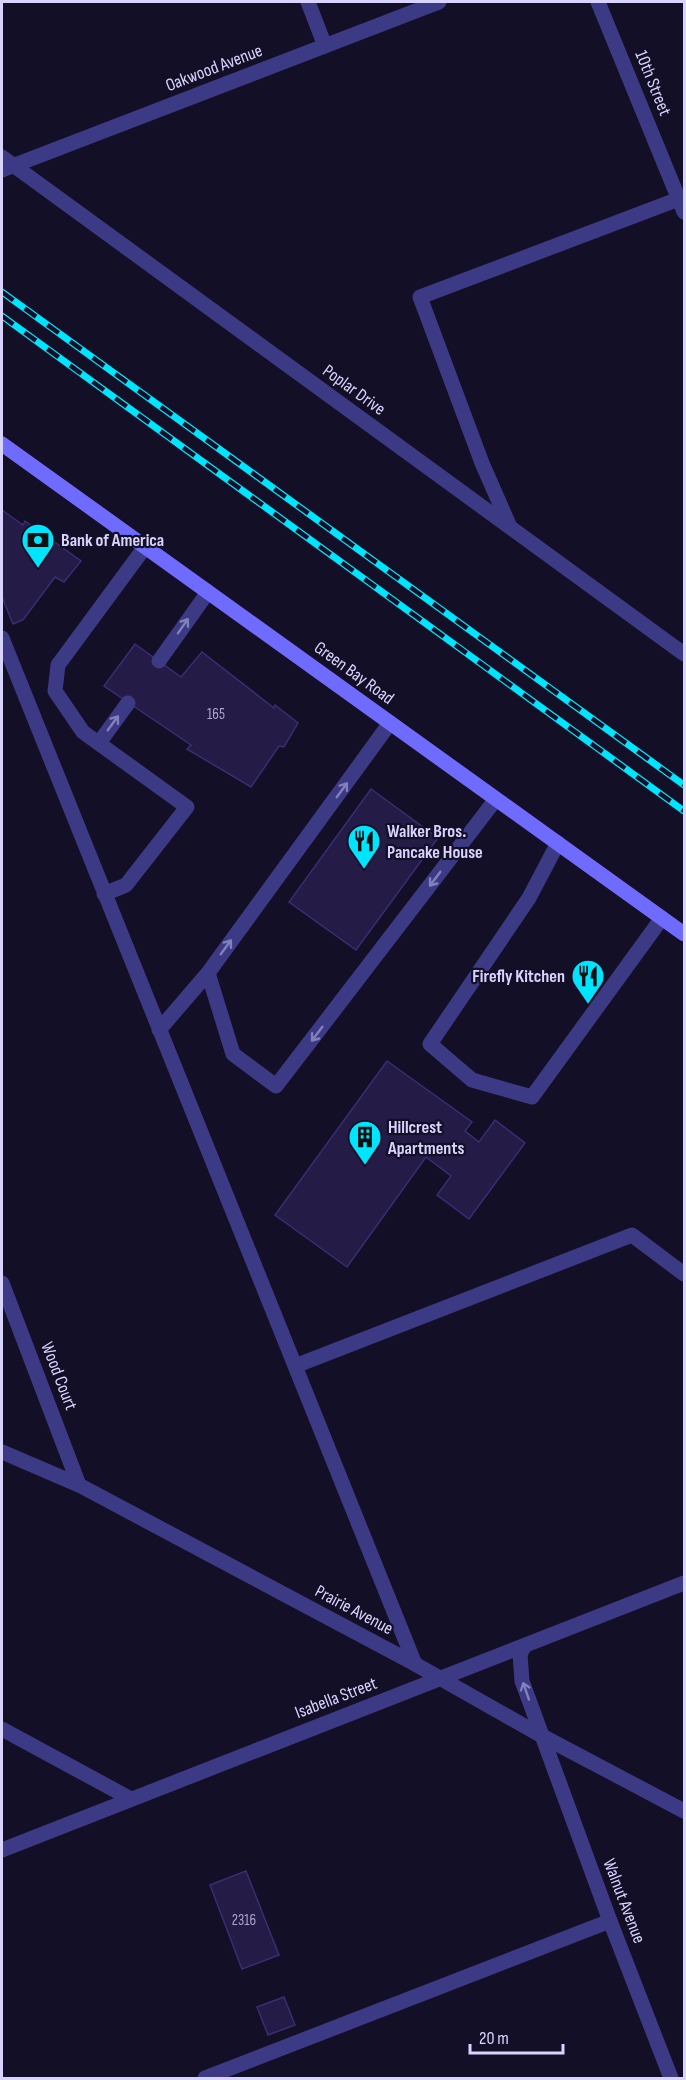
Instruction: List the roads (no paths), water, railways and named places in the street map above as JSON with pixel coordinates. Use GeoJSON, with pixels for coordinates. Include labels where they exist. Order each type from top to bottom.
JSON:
{"type":"FeatureCollection","features":[{"type":"Feature","properties":{"kind":"main road","name":"Green Bay Road"},"geometry":{"type":"LineString","coordinates":[[2,444],[684,934]]}},
{"type":"Feature","properties":{"kind":"street"},"geometry":{"type":"LineString","coordinates":[[308,2],[325,46]]}},
{"type":"Feature","properties":{"kind":"street","name":"Oakwood Avenue"},"geometry":{"type":"LineString","coordinates":[[5,164],[439,2]]}},
{"type":"Feature","properties":{"kind":"street","name":"10th Street"},"geometry":{"type":"LineString","coordinates":[[598,2],[683,202]]}},
{"type":"Feature","properties":{"kind":"street","name":"Poplar Drive"},"geometry":{"type":"LineString","coordinates":[[5,164],[684,654]]}},
{"type":"Feature","properties":{"kind":"street"},"geometry":{"type":"LineString","coordinates":[[510,527],[482,463],[420,297],[683,202]]}},
{"type":"Feature","properties":{"kind":"street"},"geometry":{"type":"LineString","coordinates":[[104,894],[126,885],[187,807],[83,732],[55,691],[58,665],[145,547]]}},
{"type":"Feature","properties":{"kind":"street"},"geometry":{"type":"LineString","coordinates":[[159,661],[208,592]]}},
{"type":"Feature","properties":{"kind":"street"},"geometry":{"type":"LineString","coordinates":[[2,638],[416,1665]]}},
{"type":"Feature","properties":{"kind":"street"},"geometry":{"type":"LineString","coordinates":[[99,743],[128,703]]}},
{"type":"Feature","properties":{"kind":"street"},"geometry":{"type":"LineString","coordinates":[[159,1030],[208,973],[390,723]]}},
{"type":"Feature","properties":{"kind":"street"},"geometry":{"type":"LineString","coordinates":[[208,973],[233,1054],[276,1086],[496,799]]}},
{"type":"Feature","properties":{"kind":"street"},"geometry":{"type":"LineString","coordinates":[[558,843],[529,898],[430,1044],[472,1080],[532,1097],[662,918]]}},
{"type":"Feature","properties":{"kind":"street"},"geometry":{"type":"LineString","coordinates":[[295,1366],[632,1235],[684,1274]]}},
{"type":"Feature","properties":{"kind":"street","name":"Wood Court"},"geometry":{"type":"LineString","coordinates":[[2,1283],[79,1485]]}},
{"type":"Feature","properties":{"kind":"street","name":"Prairie Avenue"},"geometry":{"type":"LineString","coordinates":[[2,1452],[79,1485],[684,1811]]}},
{"type":"Feature","properties":{"kind":"street","name":"Isabella Street"},"geometry":{"type":"LineString","coordinates":[[2,1850],[684,1583]]}},
{"type":"Feature","properties":{"kind":"street","name":"Walnut Avenue"},"geometry":{"type":"LineString","coordinates":[[525,1645],[520,1654],[522,1681],[610,1922],[671,2079]]}},
{"type":"Feature","properties":{"kind":"street"},"geometry":{"type":"LineString","coordinates":[[2,1729],[131,1799]]}},
{"type":"Feature","properties":{"kind":"street"},"geometry":{"type":"LineString","coordinates":[[205,2079],[610,1922]]}},
{"type":"Feature","properties":{"kind":"railway"},"geometry":{"type":"LineString","coordinates":[[2,292],[684,785]]}},
{"type":"Feature","properties":{"kind":"railway"},"geometry":{"type":"LineString","coordinates":[[2,316],[684,811]]}},
{"type":"Feature","properties":{"kind":"place","name":"Bank of America"},"geometry":{"type":"Point","coordinates":[38,569]}},
{"type":"Feature","properties":{"kind":"place","name":"Walker Bros. Pancake House"},"geometry":{"type":"Point","coordinates":[364,870]}},
{"type":"Feature","properties":{"kind":"place","name":"Firefly Kitchen"},"geometry":{"type":"Point","coordinates":[588,1005]}},
{"type":"Feature","properties":{"kind":"place","name":"Hillcrest Apartments"},"geometry":{"type":"Point","coordinates":[365,1166]}}]}
